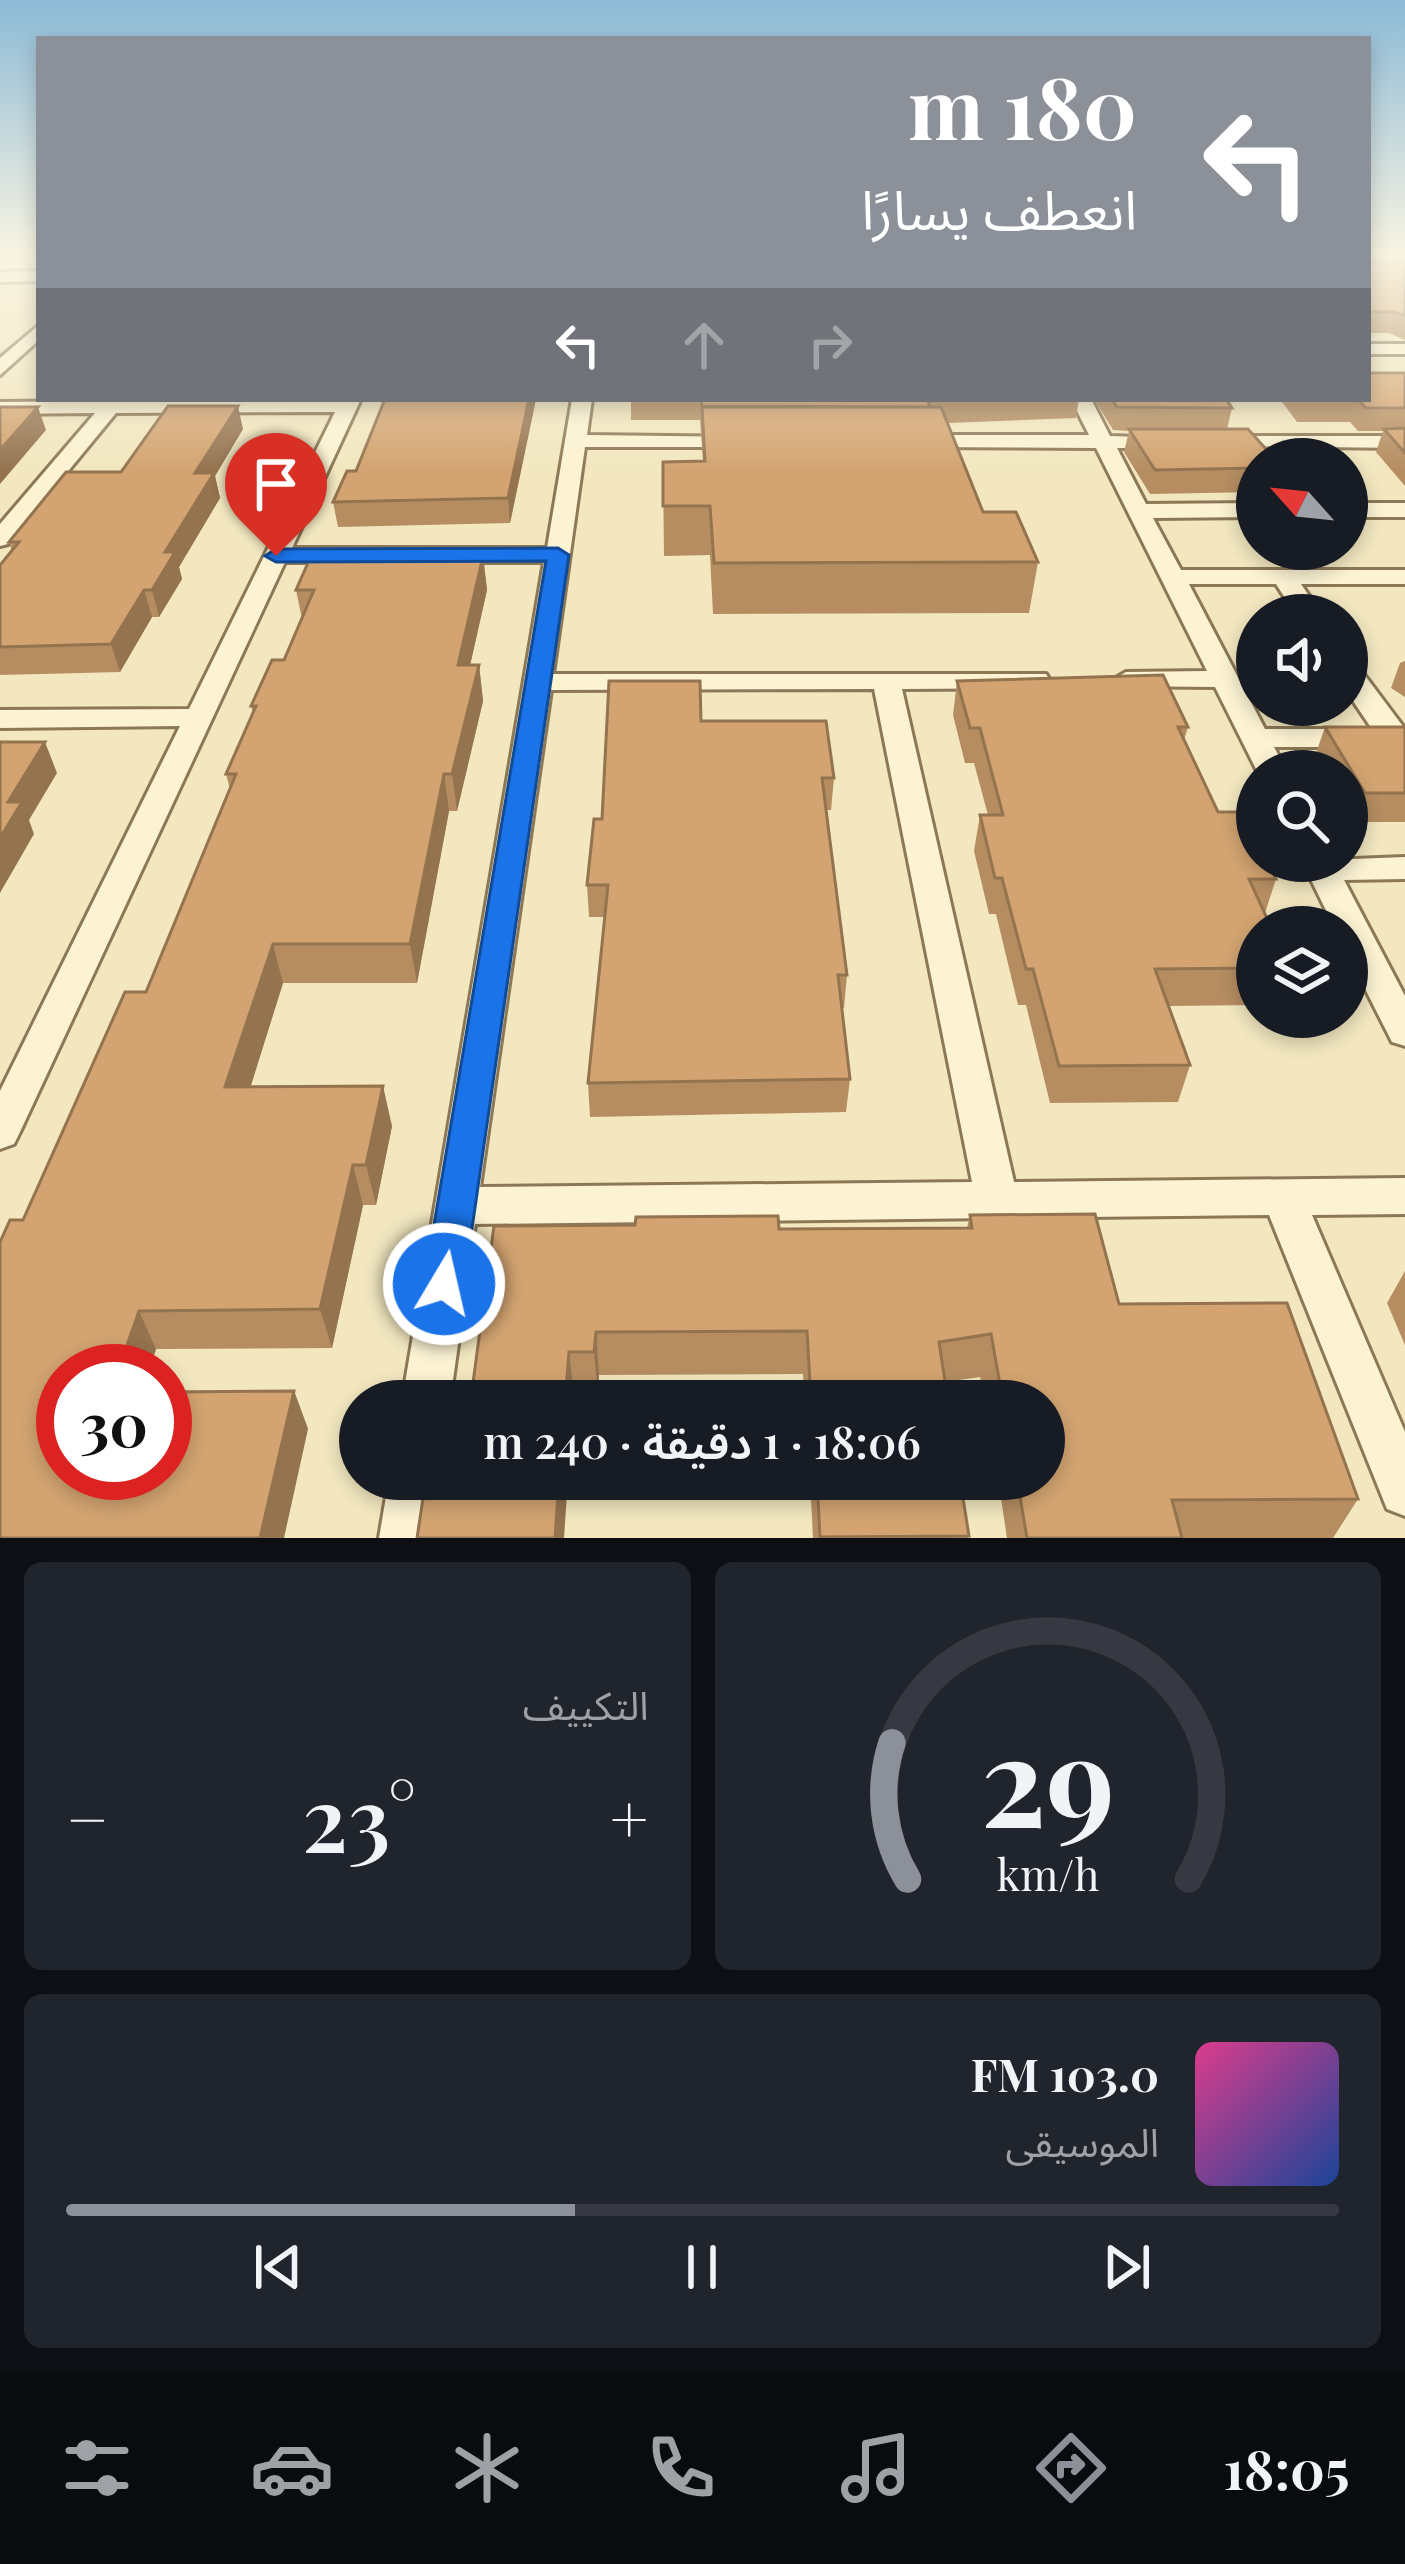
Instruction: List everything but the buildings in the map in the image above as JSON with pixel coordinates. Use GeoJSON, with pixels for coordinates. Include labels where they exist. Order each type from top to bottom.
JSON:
{"type":"FeatureCollection","features":[{"type":"Feature","properties":{"kind":"street"},"geometry":{"type":"LineString","coordinates":[[0,369],[36,334]]}},
{"type":"Feature","properties":{"kind":"street"},"geometry":{"type":"LineString","coordinates":[[1371,349],[1405,349]]}},
{"type":"Feature","properties":{"kind":"street"},"geometry":{"type":"LineString","coordinates":[[0,408],[350,402],[0,1132]]}},
{"type":"Feature","properties":{"kind":"street"},"geometry":{"type":"LineString","coordinates":[[429,1380],[582,402]]}},
{"type":"Feature","properties":{"kind":"street"},"geometry":{"type":"LineString","coordinates":[[1083,402],[1262,750]]}},
{"type":"Feature","properties":{"kind":"street"},"geometry":{"type":"LineString","coordinates":[[0,539],[110,408]]}},
{"type":"Feature","properties":{"kind":"street"},"geometry":{"type":"LineString","coordinates":[[575,441],[767,441]]}},
{"type":"Feature","properties":{"kind":"street"},"geometry":{"type":"LineString","coordinates":[[887,441],[1405,442]]}},
{"type":"Feature","properties":{"kind":"street"},"geometry":{"type":"LineString","coordinates":[[0,507],[27,507]]}},
{"type":"Feature","properties":{"kind":"street"},"geometry":{"type":"LineString","coordinates":[[1138,511],[1236,510]]}},
{"type":"Feature","properties":{"kind":"street"},"geometry":{"type":"LineString","coordinates":[[1368,510],[1405,510]]}},
{"type":"Feature","properties":{"kind":"street"},"geometry":{"type":"LineString","coordinates":[[276,556],[558,555]]}},
{"type":"Feature","properties":{"kind":"street"},"geometry":{"type":"LineString","coordinates":[[1172,577],[1405,577]]}},
{"type":"Feature","properties":{"kind":"street"},"geometry":{"type":"LineString","coordinates":[[1284,577],[1295,594]]}},
{"type":"Feature","properties":{"kind":"street"},"geometry":{"type":"LineString","coordinates":[[886,680],[997,1200]]}},
{"type":"Feature","properties":{"kind":"street"},"geometry":{"type":"LineString","coordinates":[[538,682],[1225,680]]}},
{"type":"Feature","properties":{"kind":"street"},"geometry":{"type":"LineString","coordinates":[[1368,698],[1399,738]]}},
{"type":"Feature","properties":{"kind":"street"},"geometry":{"type":"LineString","coordinates":[[0,719],[200,717]]}},
{"type":"Feature","properties":{"kind":"street"},"geometry":{"type":"LineString","coordinates":[[1255,737],[1399,738]]}},
{"type":"Feature","properties":{"kind":"street"},"geometry":{"type":"LineString","coordinates":[[1368,867],[1405,868]]}},
{"type":"Feature","properties":{"kind":"street"},"geometry":{"type":"LineString","coordinates":[[1329,882],[1405,1032]]}},
{"type":"Feature","properties":{"kind":"street"},"geometry":{"type":"LineString","coordinates":[[456,1206],[1405,1196]]}},
{"type":"Feature","properties":{"kind":"street"},"geometry":{"type":"LineString","coordinates":[[1283,1198],[1405,1491]]}},
{"type":"Feature","properties":{"kind":"street"},"geometry":{"type":"LineString","coordinates":[[405,1538],[411,1500]]}},
{"type":"Feature","properties":{"kind":"route"},"geometry":{"type":"LineString","coordinates":[[276,556],[558,555],[444,1284]]}}]}
